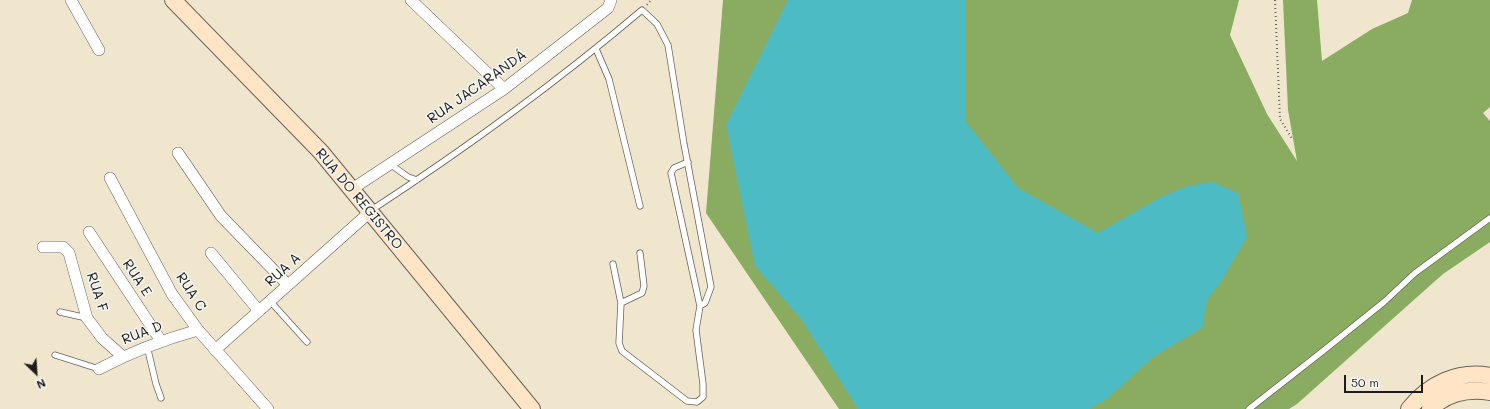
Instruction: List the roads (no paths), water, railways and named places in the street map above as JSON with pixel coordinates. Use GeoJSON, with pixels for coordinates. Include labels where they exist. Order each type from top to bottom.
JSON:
{"type":"FeatureCollection","features":[{"type":"Feature","properties":{"kind":"main road","name":"RUA DO REGISTRO"},"geometry":{"type":"LineString","coordinates":[[173,0],[321,152],[532,409]]}},
{"type":"Feature","properties":{"kind":"main road"},"geometry":{"type":"LineString","coordinates":[[1410,409],[1425,392],[1446,380],[1470,374],[1490,376]]}},
{"type":"Feature","properties":{"kind":"main road"},"geometry":{"type":"LineString","coordinates":[[1430,409],[1444,398],[1462,391],[1481,390],[1490,392]]}},
{"type":"Feature","properties":{"kind":"street"},"geometry":{"type":"LineString","coordinates":[[71,0],[99,50]]}},
{"type":"Feature","properties":{"kind":"street"},"geometry":{"type":"LineString","coordinates":[[411,0],[504,89]]}},
{"type":"Feature","properties":{"kind":"street","name":"RUA JACARANDÁ"},"geometry":{"type":"LineString","coordinates":[[352,189],[504,89],[608,8],[611,0]]}},
{"type":"Feature","properties":{"kind":"street"},"geometry":{"type":"LineString","coordinates":[[178,153],[221,216],[288,286]]}},
{"type":"Feature","properties":{"kind":"street","name":"RUA C"},"geometry":{"type":"LineString","coordinates":[[110,178],[172,294],[198,330],[268,409]]}},
{"type":"Feature","properties":{"kind":"street","name":"RUA A"},"geometry":{"type":"LineString","coordinates":[[215,350],[370,212]]}},
{"type":"Feature","properties":{"kind":"street","name":"RUA E"},"geometry":{"type":"LineString","coordinates":[[89,232],[161,341]]}},
{"type":"Feature","properties":{"kind":"street","name":"RUA F"},"geometry":{"type":"LineString","coordinates":[[43,247],[63,247],[69,253],[88,318],[102,338],[122,356]]}},
{"type":"Feature","properties":{"kind":"street"},"geometry":{"type":"LineString","coordinates":[[211,253],[259,311]]}},
{"type":"Feature","properties":{"kind":"street","name":"RUA D"},"geometry":{"type":"LineString","coordinates":[[99,369],[122,356],[147,346],[198,330]]}},
{"type":"Feature","properties":{"kind":"lane"},"geometry":{"type":"LineString","coordinates":[[370,212],[498,123],[596,49],[642,10],[657,24],[668,46],[712,287],[705,304],[700,306]]}},
{"type":"Feature","properties":{"kind":"lane"},"geometry":{"type":"LineString","coordinates":[[596,49],[610,79],[640,206]]}},
{"type":"Feature","properties":{"kind":"lane"},"geometry":{"type":"LineString","coordinates":[[613,264],[621,303],[619,343],[622,351],[687,401],[696,402],[703,397],[703,384],[696,330],[700,306],[671,173],[674,168],[688,162]]}},
{"type":"Feature","properties":{"kind":"lane"},"geometry":{"type":"LineString","coordinates":[[390,164],[417,180]]}},
{"type":"Feature","properties":{"kind":"lane"},"geometry":{"type":"LineString","coordinates":[[1249,409],[1347,331],[1415,273],[1490,218]]}},
{"type":"Feature","properties":{"kind":"lane"},"geometry":{"type":"LineString","coordinates":[[621,303],[642,293],[644,286],[640,253]]}},
{"type":"Feature","properties":{"kind":"lane"},"geometry":{"type":"LineString","coordinates":[[270,301],[307,342]]}},
{"type":"Feature","properties":{"kind":"lane"},"geometry":{"type":"LineString","coordinates":[[60,312],[88,318]]}},
{"type":"Feature","properties":{"kind":"lane"},"geometry":{"type":"LineString","coordinates":[[147,346],[161,398]]}},
{"type":"Feature","properties":{"kind":"lane"},"geometry":{"type":"LineString","coordinates":[[56,355],[99,369]]}},
{"type":"Feature","properties":{"kind":"water"},"geometry":{"type":"Polygon","coordinates":[[[788,0],[965,0],[966,122],[1018,188],[1098,233],[1161,197],[1188,186],[1212,182],[1238,193],[1247,237],[1222,280],[1207,300],[1202,328],[1153,357],[1107,399],[1089,409],[858,409],[802,320],[755,266],[726,125],[788,0]]]}}]}
